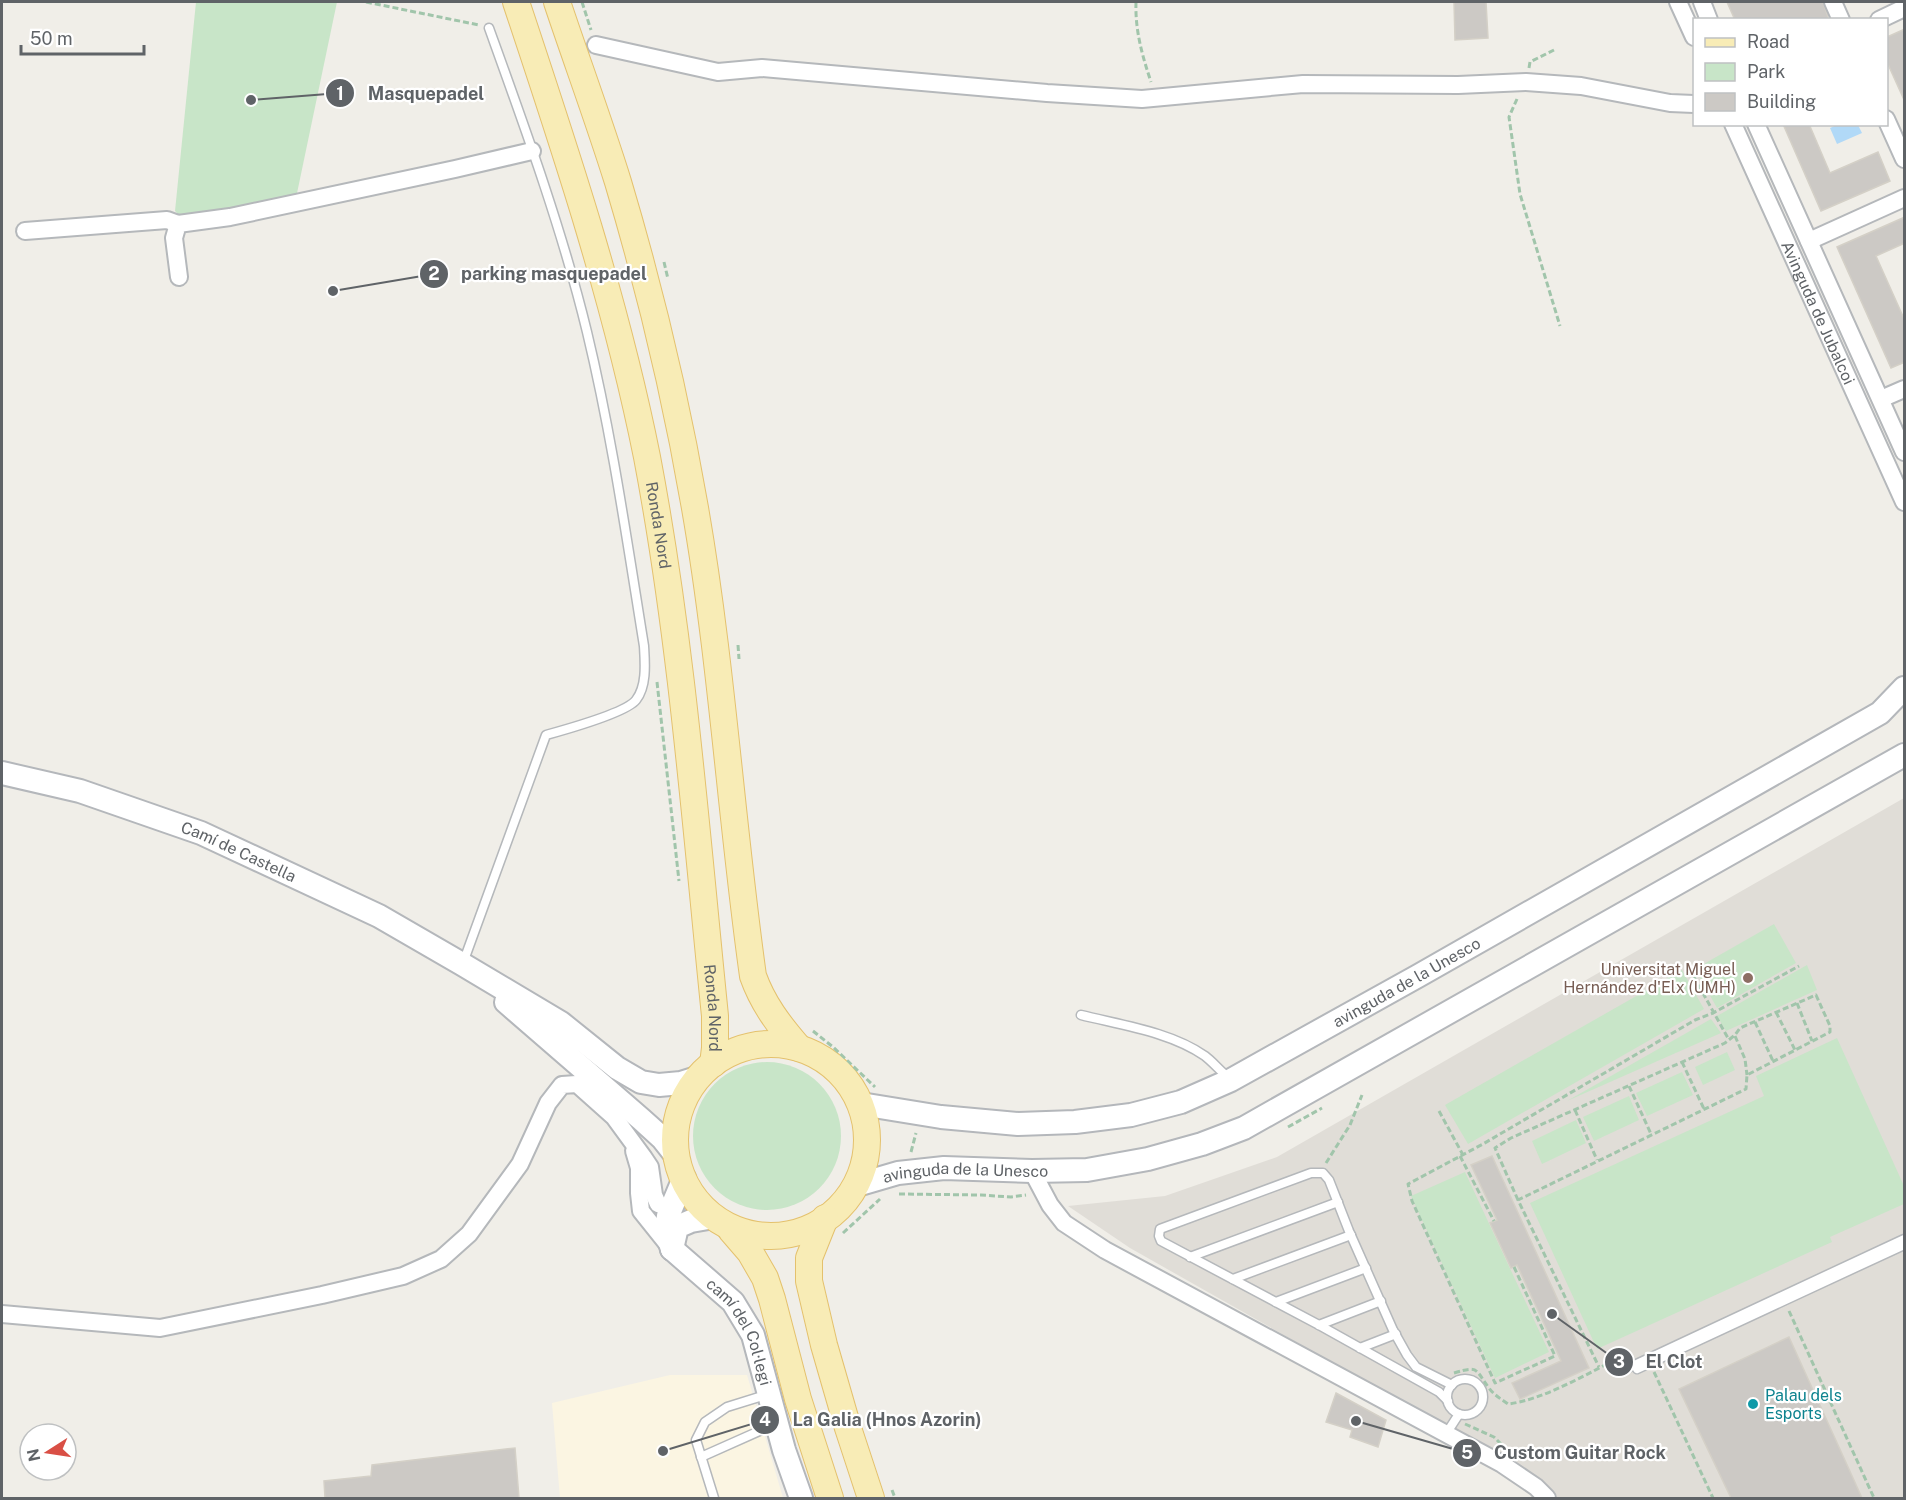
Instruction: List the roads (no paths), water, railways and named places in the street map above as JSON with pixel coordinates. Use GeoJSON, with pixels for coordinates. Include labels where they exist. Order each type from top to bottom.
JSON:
{"type":"FeatureCollection","features":[{"type":"Feature","properties":{"kind":"main road","name":"Ronda Nord"},"geometry":{"type":"LineString","coordinates":[[516,2],[602,270],[646,457],[666,567],[683,698],[715,1016],[705,1071]]}},
{"type":"Feature","properties":{"kind":"main road"},"geometry":{"type":"LineString","coordinates":[[557,2],[618,182],[650,296],[679,425],[695,508],[716,647],[753,976],[764,1004],[782,1029],[798,1048],[825,1061],[841,1076],[861,1104],[866,1116],[867,1158],[857,1185],[845,1199],[832,1228],[809,1258],[809,1281],[824,1345],[848,1428],[881,1493]]}},
{"type":"Feature","properties":{"kind":"main road","name":"avinguda de la Unesco"},"geometry":{"type":"LineString","coordinates":[[861,1104],[941,1117],[1007,1123],[1075,1122],[1131,1115],[1181,1102],[1231,1080],[1873,717],[1905,688]]}},
{"type":"Feature","properties":{"kind":"main road","name":"avinguda de la Unesco"},"geometry":{"type":"LineString","coordinates":[[857,1185],[898,1173],[944,1168],[1087,1170],[1148,1159],[1202,1144],[1244,1128],[1905,755]]}},
{"type":"Feature","properties":{"kind":"main road","name":"Camí de Castella"},"geometry":{"type":"LineString","coordinates":[[2,773],[80,791],[201,833],[379,916],[561,1023],[617,1068],[641,1082],[659,1085],[681,1083],[705,1071]]}},
{"type":"Feature","properties":{"kind":"main road","name":"Camí de Castella"},"geometry":{"type":"LineString","coordinates":[[462,964],[662,1138],[680,1168]]}},
{"type":"Feature","properties":{"kind":"main road"},"geometry":{"type":"LineString","coordinates":[[672,1250],[666,1231],[680,1168],[675,1136],[681,1102],[705,1071],[719,1059],[737,1051],[757,1047],[798,1048]]}},
{"type":"Feature","properties":{"kind":"main road"},"geometry":{"type":"LineString","coordinates":[[680,1168],[700,1203],[750,1252],[765,1278],[798,1399],[830,1498]]}},
{"type":"Feature","properties":{"kind":"main road"},"geometry":{"type":"LineString","coordinates":[[672,1250],[678,1227],[691,1221],[723,1224],[756,1236],[782,1235],[805,1229],[832,1228]]}},
{"type":"Feature","properties":{"kind":"main road","name":"camí del Col·legi"},"geometry":{"type":"LineString","coordinates":[[672,1250],[733,1302],[753,1335],[801,1498]]}},
{"type":"Feature","properties":{"kind":"street"},"geometry":{"type":"LineString","coordinates":[[1678,2],[1693,34]]}},
{"type":"Feature","properties":{"kind":"street"},"geometry":{"type":"LineString","coordinates":[[1701,2],[1708,18]]}},
{"type":"Feature","properties":{"kind":"street"},"geometry":{"type":"LineString","coordinates":[[1833,2],[1840,18]]}},
{"type":"Feature","properties":{"kind":"street"},"geometry":{"type":"LineString","coordinates":[[1883,18],[1905,8]]}},
{"type":"Feature","properties":{"kind":"street"},"geometry":{"type":"LineString","coordinates":[[596,45],[718,72],[762,68],[1142,99],[1303,84],[1458,85],[1526,82],[1581,86],[1670,103],[1693,104]]}},
{"type":"Feature","properties":{"kind":"street"},"geometry":{"type":"LineString","coordinates":[[1888,121],[1905,159]]}},
{"type":"Feature","properties":{"kind":"street","name":"Avinguda de Jubalcoi"},"geometry":{"type":"LineString","coordinates":[[1734,126],[1905,501]]}},
{"type":"Feature","properties":{"kind":"street","name":"Avinguda de Jubalcoi"},"geometry":{"type":"LineString","coordinates":[[1757,126],[1905,452]]}},
{"type":"Feature","properties":{"kind":"street"},"geometry":{"type":"LineString","coordinates":[[25,231],[167,220],[178,224],[230,218],[455,170],[532,151]]}},
{"type":"Feature","properties":{"kind":"street"},"geometry":{"type":"LineString","coordinates":[[1809,241],[1905,198]]}},
{"type":"Feature","properties":{"kind":"street"},"geometry":{"type":"LineString","coordinates":[[178,224],[174,238],[179,277]]}},
{"type":"Feature","properties":{"kind":"street"},"geometry":{"type":"LineString","coordinates":[[1881,399],[1905,389]]}},
{"type":"Feature","properties":{"kind":"street"},"geometry":{"type":"LineString","coordinates":[[2,1314],[160,1328],[322,1295],[404,1275],[441,1259],[469,1234],[520,1164],[548,1103],[562,1085],[577,1084],[614,1117],[650,1167],[654,1196],[658,1204],[665,1206],[674,1202]]}},
{"type":"Feature","properties":{"kind":"street"},"geometry":{"type":"LineString","coordinates":[[632,1144],[639,1168],[641,1211],[672,1250]]}},
{"type":"Feature","properties":{"kind":"street"},"geometry":{"type":"LineString","coordinates":[[1032,1171],[1050,1205],[1064,1223],[1097,1244],[1502,1464],[1536,1495]]}},
{"type":"Feature","properties":{"kind":"lane"},"geometry":{"type":"LineString","coordinates":[[462,964],[546,735],[612,714],[636,701],[645,677],[644,646],[606,419],[586,330],[563,247],[489,28]]}},
{"type":"Feature","properties":{"kind":"lane"},"geometry":{"type":"LineString","coordinates":[[1081,1015],[1159,1035],[1187,1045],[1207,1057],[1231,1080]]}},
{"type":"Feature","properties":{"kind":"lane"},"geometry":{"type":"LineString","coordinates":[[1448,1401],[1448,1392],[1458,1380],[1473,1381],[1483,1393],[1483,1401],[1475,1412],[1459,1414],[1452,1409],[1439,1392],[1161,1241],[1160,1229],[1311,1173],[1323,1173],[1329,1180],[1351,1235],[1407,1355],[1416,1367],[1452,1385]]}},
{"type":"Feature","properties":{"kind":"lane"},"geometry":{"type":"LineString","coordinates":[[1190,1257],[1338,1202]]}},
{"type":"Feature","properties":{"kind":"lane"},"geometry":{"type":"LineString","coordinates":[[1233,1279],[1351,1235]]}},
{"type":"Feature","properties":{"kind":"lane"},"geometry":{"type":"LineString","coordinates":[[1905,1239],[1652,1355],[1633,1368],[1905,1245]]}},
{"type":"Feature","properties":{"kind":"lane"},"geometry":{"type":"LineString","coordinates":[[1276,1302],[1366,1268]]}},
{"type":"Feature","properties":{"kind":"lane"},"geometry":{"type":"LineString","coordinates":[[1319,1325],[1381,1301]]}},
{"type":"Feature","properties":{"kind":"lane"},"geometry":{"type":"LineString","coordinates":[[1360,1348],[1396,1334]]}},
{"type":"Feature","properties":{"kind":"lane"},"geometry":{"type":"LineString","coordinates":[[714,1498],[696,1440],[705,1422],[727,1407],[769,1394]]}},
{"type":"Feature","properties":{"kind":"lane"},"geometry":{"type":"LineString","coordinates":[[1446,1434],[1459,1414]]}},
{"type":"Feature","properties":{"kind":"lane"},"geometry":{"type":"LineString","coordinates":[[701,1457],[777,1422]]}},
{"type":"Feature","properties":{"kind":"water"},"geometry":{"type":"Polygon","coordinates":[[[1858,126],[1862,133],[1837,144],[1830,128],[1858,126]]]}},
{"type":"Feature","properties":{"kind":"place","name":"Masquepadel"},"geometry":{"type":"Point","coordinates":[251,100]}},
{"type":"Feature","properties":{"kind":"place","name":"parking masquepadel"},"geometry":{"type":"Point","coordinates":[333,291]}},
{"type":"Feature","properties":{"kind":"place","name":"Universitat Miguel Hernández d'Elx (UMH)"},"geometry":{"type":"Point","coordinates":[1748,978]}},
{"type":"Feature","properties":{"kind":"place","name":"El Clot"},"geometry":{"type":"Point","coordinates":[1552,1314]}},
{"type":"Feature","properties":{"kind":"place","name":"Palau dels Esports"},"geometry":{"type":"Point","coordinates":[1753,1404]}},
{"type":"Feature","properties":{"kind":"place","name":"Custom Guitar Rock"},"geometry":{"type":"Point","coordinates":[1356,1421]}},
{"type":"Feature","properties":{"kind":"place","name":"La Galia (Hnos Azorin)"},"geometry":{"type":"Point","coordinates":[663,1451]}}]}
